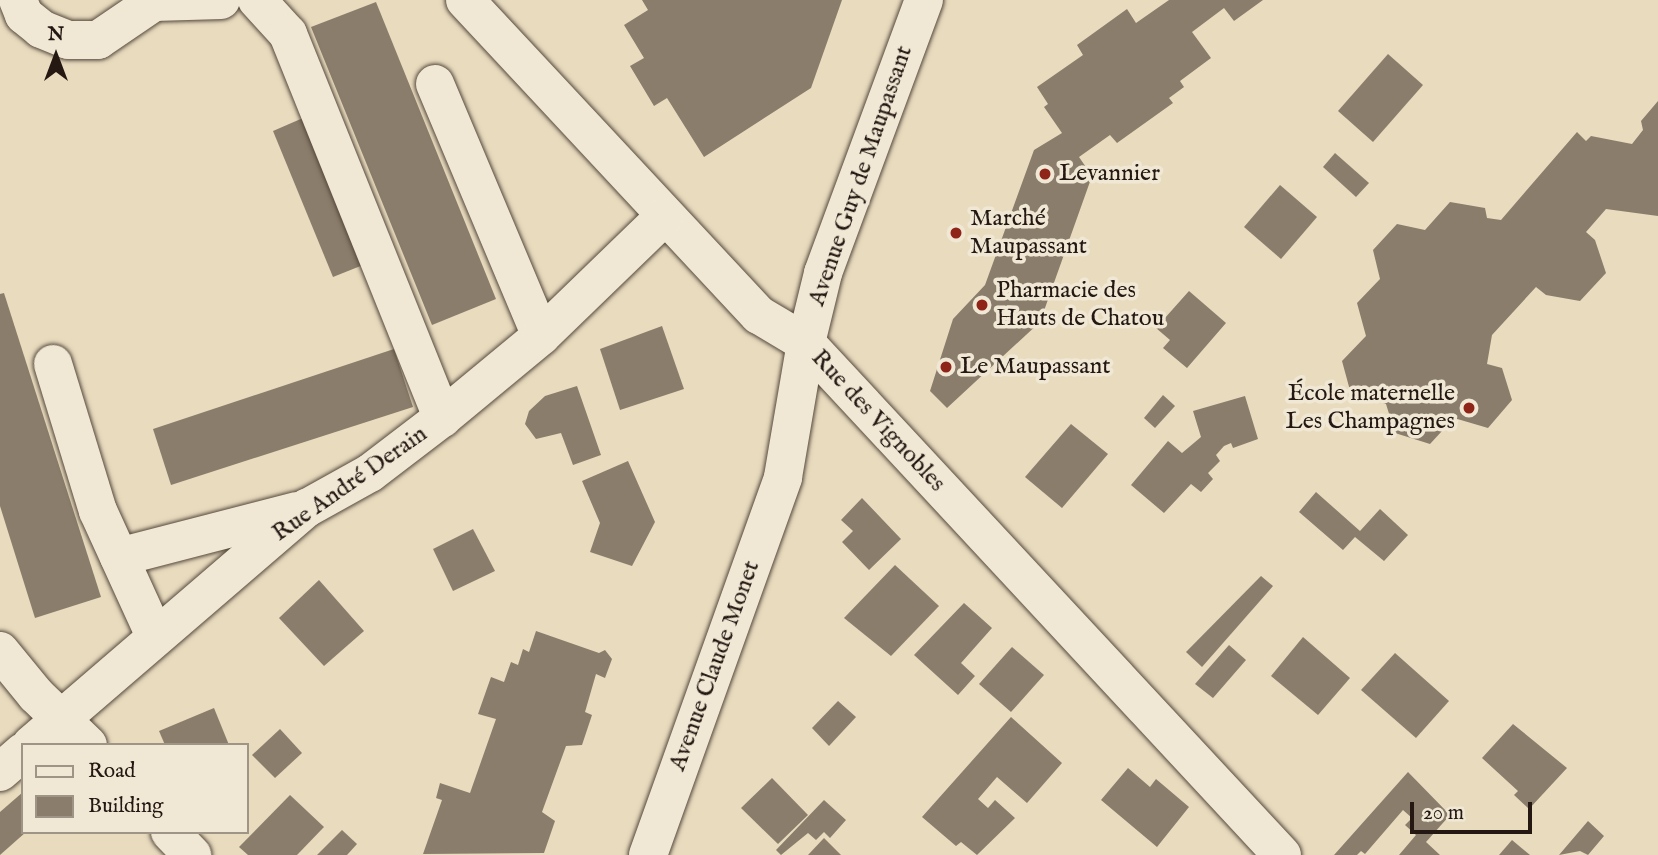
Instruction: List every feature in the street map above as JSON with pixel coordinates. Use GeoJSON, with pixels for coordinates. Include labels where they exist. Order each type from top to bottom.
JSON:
{"type":"FeatureCollection","features":[{"type":"Feature","properties":{"kind":"street"},"geometry":{"type":"LineString","coordinates":[[18,0],[24,15],[41,29],[68,40],[98,40],[154,1],[221,0]]}},
{"type":"Feature","properties":{"kind":"street"},"geometry":{"type":"LineString","coordinates":[[257,0],[288,34],[442,418]]}},
{"type":"Feature","properties":{"kind":"street","name":"Rue des Vignobles"},"geometry":{"type":"LineString","coordinates":[[465,0],[758,315],[806,343],[1282,855]]}},
{"type":"Feature","properties":{"kind":"street","name":"Avenue Guy de Maupassant"},"geometry":{"type":"LineString","coordinates":[[783,477],[806,343],[823,272],[924,0]]}},
{"type":"Feature","properties":{"kind":"street"},"geometry":{"type":"LineString","coordinates":[[435,84],[541,336]]}},
{"type":"Feature","properties":{"kind":"street","name":"Rue André Derain"},"geometry":{"type":"LineString","coordinates":[[33,743],[307,508],[370,473],[541,336],[664,217]]}},
{"type":"Feature","properties":{"kind":"street"},"geometry":{"type":"LineString","coordinates":[[53,364],[98,511],[155,636]]}},
{"type":"Feature","properties":{"kind":"street","name":"Avenue Claude Monet"},"geometry":{"type":"LineString","coordinates":[[648,855],[783,477]]}},
{"type":"Feature","properties":{"kind":"street"},"geometry":{"type":"LineString","coordinates":[[119,557],[307,508]]}},
{"type":"Feature","properties":{"kind":"street"},"geometry":{"type":"LineString","coordinates":[[0,651],[86,743]]}},
{"type":"Feature","properties":{"kind":"street"},"geometry":{"type":"LineString","coordinates":[[0,772],[21,754]]}},
{"type":"Feature","properties":{"kind":"street"},"geometry":{"type":"LineString","coordinates":[[172,834],[192,855]]}},
{"type":"Feature","properties":{"kind":"building"},"geometry":{"type":"Polygon","coordinates":[[[642,0],[842,0],[811,88],[704,157],[667,98],[654,106],[630,66],[644,58],[624,25],[648,10],[642,0]]]}},
{"type":"Feature","properties":{"kind":"building"},"geometry":{"type":"Polygon","coordinates":[[[1169,0],[1263,0],[1234,21],[1224,8],[1192,32],[1211,58],[1180,81],[1184,87],[1169,98],[1173,103],[1117,143],[1110,135],[1079,157],[1092,176],[1040,322],[947,408],[930,391],[953,319],[985,285],[1034,150],[1062,133],[1044,107],[1048,104],[1037,87],[1083,55],[1077,45],[1127,9],[1136,23],[1169,0]]]}},
{"type":"Feature","properties":{"kind":"building"},"geometry":{"type":"Polygon","coordinates":[[[376,2],[496,299],[432,325],[311,27],[376,2]]]}},
{"type":"Feature","properties":{"kind":"building"},"geometry":{"type":"Polygon","coordinates":[[[1388,54],[1423,85],[1373,142],[1338,111],[1388,54]]]}},
{"type":"Feature","properties":{"kind":"building"},"geometry":{"type":"Polygon","coordinates":[[[1658,101],[1658,216],[1606,209],[1586,232],[1595,240],[1606,273],[1580,301],[1546,295],[1536,287],[1492,335],[1487,364],[1502,368],[1512,400],[1488,428],[1454,418],[1430,444],[1395,433],[1386,404],[1351,394],[1342,361],[1366,336],[1357,303],[1380,279],[1373,250],[1397,224],[1425,230],[1450,202],[1485,208],[1487,218],[1501,220],[1577,132],[1586,141],[1591,136],[1632,144],[1643,130],[1641,121],[1658,101]]]}},
{"type":"Feature","properties":{"kind":"building"},"geometry":{"type":"Polygon","coordinates":[[[303,118],[363,265],[333,277],[273,131],[303,118]]]}},
{"type":"Feature","properties":{"kind":"building"},"geometry":{"type":"Polygon","coordinates":[[[1335,153],[1369,183],[1356,197],[1323,167],[1335,153]]]}},
{"type":"Feature","properties":{"kind":"building"},"geometry":{"type":"Polygon","coordinates":[[[1280,185],[1317,217],[1281,259],[1244,227],[1280,185]]]}},
{"type":"Feature","properties":{"kind":"building"},"geometry":{"type":"Polygon","coordinates":[[[1189,291],[1226,323],[1187,368],[1163,348],[1170,340],[1156,328],[1189,291]]]}},
{"type":"Feature","properties":{"kind":"building"},"geometry":{"type":"Polygon","coordinates":[[[4,293],[101,597],[35,618],[0,506],[0,294],[4,293]]]}},
{"type":"Feature","properties":{"kind":"building"},"geometry":{"type":"Polygon","coordinates":[[[662,326],[684,389],[620,410],[600,349],[662,326]]]}},
{"type":"Feature","properties":{"kind":"building"},"geometry":{"type":"Polygon","coordinates":[[[394,349],[413,407],[171,485],[153,429],[394,349]]]}},
{"type":"Feature","properties":{"kind":"building"},"geometry":{"type":"Polygon","coordinates":[[[577,386],[601,455],[573,465],[561,433],[536,439],[525,424],[529,411],[545,396],[577,386]]]}},
{"type":"Feature","properties":{"kind":"building"},"geometry":{"type":"Polygon","coordinates":[[[1163,395],[1175,406],[1155,428],[1144,418],[1163,395]]]}},
{"type":"Feature","properties":{"kind":"building"},"geometry":{"type":"Polygon","coordinates":[[[1245,396],[1258,439],[1233,448],[1231,443],[1224,446],[1216,455],[1220,461],[1208,473],[1213,479],[1201,492],[1191,484],[1164,513],[1131,485],[1168,441],[1182,453],[1201,437],[1193,411],[1245,396]]]}},
{"type":"Feature","properties":{"kind":"building"},"geometry":{"type":"Polygon","coordinates":[[[1071,424],[1108,454],[1062,508],[1025,477],[1071,424]]]}},
{"type":"Feature","properties":{"kind":"building"},"geometry":{"type":"Polygon","coordinates":[[[628,461],[655,522],[632,566],[590,552],[600,523],[582,481],[628,461]]]}},
{"type":"Feature","properties":{"kind":"building"},"geometry":{"type":"Polygon","coordinates":[[[1316,492],[1360,531],[1380,509],[1408,535],[1384,561],[1355,537],[1343,550],[1299,512],[1316,492]]]}},
{"type":"Feature","properties":{"kind":"building"},"geometry":{"type":"Polygon","coordinates":[[[862,498],[901,539],[869,570],[842,542],[853,531],[841,520],[862,498]]]}},
{"type":"Feature","properties":{"kind":"building"},"geometry":{"type":"Polygon","coordinates":[[[473,529],[495,571],[453,591],[433,549],[473,529]]]}},
{"type":"Feature","properties":{"kind":"building"},"geometry":{"type":"Polygon","coordinates":[[[895,565],[939,606],[891,656],[844,618],[895,565]]]}},
{"type":"Feature","properties":{"kind":"building"},"geometry":{"type":"Polygon","coordinates":[[[1261,576],[1273,586],[1202,667],[1186,652],[1261,576]]]}},
{"type":"Feature","properties":{"kind":"building"},"geometry":{"type":"Polygon","coordinates":[[[319,580],[364,631],[324,666],[279,618],[319,580]]]}},
{"type":"Feature","properties":{"kind":"building"},"geometry":{"type":"Polygon","coordinates":[[[964,603],[992,628],[961,663],[975,676],[958,695],[914,655],[964,603]]]}},
{"type":"Feature","properties":{"kind":"building"},"geometry":{"type":"Polygon","coordinates":[[[536,631],[599,653],[605,650],[612,659],[605,678],[596,674],[585,712],[592,715],[582,745],[566,746],[542,812],[555,821],[544,853],[423,854],[442,800],[436,798],[440,783],[470,793],[496,719],[478,714],[491,677],[504,682],[511,662],[518,665],[523,649],[529,652],[536,631]]]}},
{"type":"Feature","properties":{"kind":"building"},"geometry":{"type":"Polygon","coordinates":[[[1303,637],[1350,678],[1318,715],[1271,676],[1303,637]]]}},
{"type":"Feature","properties":{"kind":"building"},"geometry":{"type":"Polygon","coordinates":[[[1229,645],[1246,660],[1213,698],[1195,684],[1229,645]]]}},
{"type":"Feature","properties":{"kind":"building"},"geometry":{"type":"Polygon","coordinates":[[[1012,647],[1044,675],[1011,712],[979,684],[1012,647]]]}},
{"type":"Feature","properties":{"kind":"building"},"geometry":{"type":"Polygon","coordinates":[[[1395,653],[1449,701],[1416,738],[1361,690],[1395,653]]]}},
{"type":"Feature","properties":{"kind":"building"},"geometry":{"type":"Polygon","coordinates":[[[838,701],[856,717],[829,746],[812,728],[838,701]]]}},
{"type":"Feature","properties":{"kind":"building"},"geometry":{"type":"Polygon","coordinates":[[[214,708],[228,743],[164,743],[159,731],[214,708]]]}},
{"type":"Feature","properties":{"kind":"building"},"geometry":{"type":"Polygon","coordinates":[[[1011,717],[1062,763],[1027,803],[997,777],[978,799],[988,808],[995,800],[1015,818],[977,855],[961,842],[956,846],[922,817],[1011,717]]]}},
{"type":"Feature","properties":{"kind":"building"},"geometry":{"type":"Polygon","coordinates":[[[1513,724],[1567,768],[1529,809],[1514,795],[1518,791],[1482,758],[1513,724]]]}},
{"type":"Feature","properties":{"kind":"building"},"geometry":{"type":"Polygon","coordinates":[[[280,729],[302,753],[275,778],[252,755],[280,729]]]}},
{"type":"Feature","properties":{"kind":"building"},"geometry":{"type":"Polygon","coordinates":[[[1128,768],[1150,787],[1156,779],[1189,807],[1157,847],[1101,800],[1128,768]]]}},
{"type":"Feature","properties":{"kind":"building"},"geometry":{"type":"Polygon","coordinates":[[[1408,772],[1450,815],[1426,842],[1440,855],[1399,855],[1416,835],[1405,825],[1412,818],[1403,810],[1365,854],[1361,851],[1357,855],[1334,855],[1408,772]]]}},
{"type":"Feature","properties":{"kind":"building"},"geometry":{"type":"Polygon","coordinates":[[[772,778],[808,815],[778,844],[741,808],[772,778]]]}},
{"type":"Feature","properties":{"kind":"building"},"geometry":{"type":"Polygon","coordinates":[[[21,794],[21,834],[24,834],[0,855],[0,812],[21,794]]]}},
{"type":"Feature","properties":{"kind":"building"},"geometry":{"type":"Polygon","coordinates":[[[290,795],[324,827],[297,855],[248,855],[239,847],[290,795]]]}},
{"type":"Feature","properties":{"kind":"building"},"geometry":{"type":"Polygon","coordinates":[[[824,800],[846,820],[830,838],[824,832],[816,840],[808,833],[781,855],[776,850],[824,800]]]}},
{"type":"Feature","properties":{"kind":"building"},"geometry":{"type":"Polygon","coordinates":[[[1588,821],[1604,836],[1588,855],[1580,851],[1559,855],[1588,821]]]}},
{"type":"Feature","properties":{"kind":"building"},"geometry":{"type":"Polygon","coordinates":[[[342,830],[357,844],[347,855],[317,855],[342,830]]]}},
{"type":"Feature","properties":{"kind":"building"},"geometry":{"type":"Polygon","coordinates":[[[824,838],[841,855],[808,855],[824,838]]]}},
{"type":"Feature","properties":{"kind":"building"},"geometry":{"type":"Polygon","coordinates":[[[1512,840],[1530,855],[1499,855],[1512,840]]]}},
{"type":"Feature","properties":{"kind":"place","name":"Levannier"},"geometry":{"type":"Point","coordinates":[1045,174]}},
{"type":"Feature","properties":{"kind":"place","name":"Marché Maupassant"},"geometry":{"type":"Point","coordinates":[956,233]}},
{"type":"Feature","properties":{"kind":"place","name":"Pharmacie des Hauts de Chatou"},"geometry":{"type":"Point","coordinates":[982,305]}},
{"type":"Feature","properties":{"kind":"place","name":"Le Maupassant"},"geometry":{"type":"Point","coordinates":[946,367]}},
{"type":"Feature","properties":{"kind":"place","name":"École maternelle Les Champagnes"},"geometry":{"type":"Point","coordinates":[1469,408]}}]}
